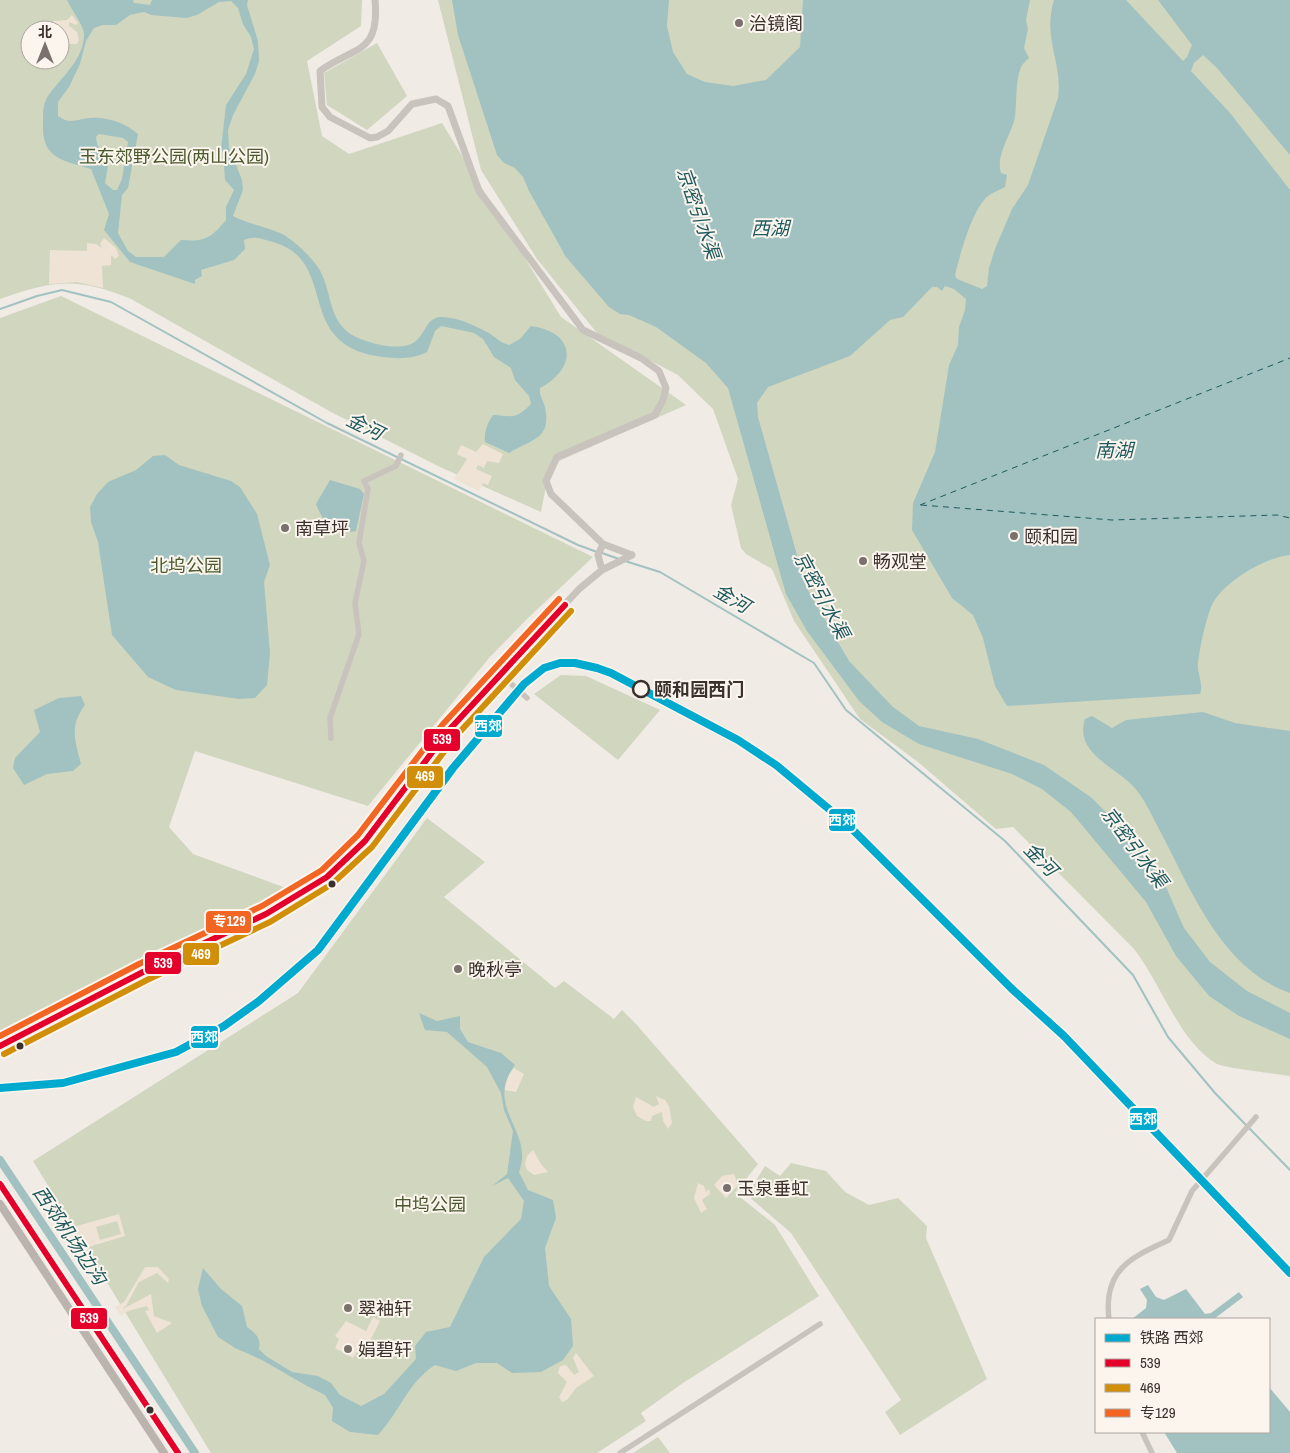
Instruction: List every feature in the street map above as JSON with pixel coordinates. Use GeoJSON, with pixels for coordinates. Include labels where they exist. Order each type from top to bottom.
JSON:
{"type":"FeatureCollection","features":[{"type":"Feature","properties":{"kind":"main road"},"geometry":{"type":"LineString","coordinates":[[0,1184],[178,1453]]}},
{"type":"Feature","properties":{"kind":"main road"},"geometry":{"type":"LineString","coordinates":[[0,1204],[164,1453]]}},
{"type":"Feature","properties":{"kind":"street"},"geometry":{"type":"LineString","coordinates":[[375,0],[373,33],[365,47],[332,62],[320,71],[322,107],[330,117],[370,138],[377,137],[388,131],[412,104],[436,99],[448,106],[480,191],[583,330],[641,358],[659,371],[666,388],[663,400],[655,415],[557,457],[546,481],[551,494],[600,549],[602,570]]}},
{"type":"Feature","properties":{"kind":"street"},"geometry":{"type":"LineString","coordinates":[[331,738],[330,718],[359,634],[355,603],[364,561],[359,543],[368,489],[364,482],[396,466],[400,458]]}},
{"type":"Feature","properties":{"kind":"street"},"geometry":{"type":"LineString","coordinates":[[0,1046],[113,987],[266,914],[320,881],[365,841],[423,762],[580,589],[602,570],[632,555],[600,549]]}},
{"type":"Feature","properties":{"kind":"street"},"geometry":{"type":"LineString","coordinates":[[501,675],[527,698]]}},
{"type":"Feature","properties":{"kind":"street"},"geometry":{"type":"LineString","coordinates":[[1109,1318],[1107,1303],[1111,1283],[1121,1267],[1142,1252],[1169,1240],[1192,1191],[1254,1120]]}},
{"type":"Feature","properties":{"kind":"street"},"geometry":{"type":"LineString","coordinates":[[620,1453],[820,1324]]}},
{"type":"Feature","properties":{"kind":"street"},"geometry":{"type":"LineString","coordinates":[[1142,1433],[1152,1453]]}},
{"type":"Feature","properties":{"kind":"green space","name":"玉东郊野公园(两山公园)"},"geometry":{"type":"Polygon","coordinates":[[[0,0],[362,0],[361,26],[307,61],[322,136],[349,154],[442,123],[561,317],[686,405],[550,465],[541,512],[440,467],[331,412],[131,299],[80,284],[51,285],[0,299],[0,0]]]}},
{"type":"Feature","properties":{"kind":"green space","name":"颐和园"},"geometry":{"type":"Polygon","coordinates":[[[438,0],[1290,0],[1290,1076],[1222,1066],[1204,1054],[1181,1027],[1134,949],[1013,827],[996,829],[918,762],[860,719],[794,621],[772,569],[746,554],[741,548],[731,505],[738,479],[713,409],[678,375],[597,333],[537,259],[481,170],[438,0]]]}},
{"type":"Feature","properties":{"kind":"green space"},"geometry":{"type":"Polygon","coordinates":[[[377,43],[407,96],[367,130],[327,105],[324,73],[377,43]]]}},
{"type":"Feature","properties":{"kind":"green space","name":"北坞公园"},"geometry":{"type":"Polygon","coordinates":[[[61,296],[593,557],[528,618],[489,658],[368,806],[195,751],[169,827],[193,854],[286,888],[254,908],[0,1032],[0,318],[61,296]]]}},
{"type":"Feature","properties":{"kind":"green space"},"geometry":{"type":"Polygon","coordinates":[[[561,675],[586,676],[660,710],[618,760],[534,694],[561,675]]]}},
{"type":"Feature","properties":{"kind":"green space","name":"中坞公园"},"geometry":{"type":"Polygon","coordinates":[[[427,818],[485,862],[444,897],[555,988],[564,981],[614,1019],[622,1010],[636,1024],[758,1164],[735,1193],[775,1225],[819,1296],[683,1383],[641,1413],[646,1421],[597,1453],[211,1453],[33,1161],[298,993],[427,818]]]}},
{"type":"Feature","properties":{"kind":"green space"},"geometry":{"type":"Polygon","coordinates":[[[791,1163],[826,1171],[845,1192],[869,1205],[898,1198],[927,1226],[926,1238],[987,1379],[900,1435],[885,1412],[901,1400],[791,1233],[747,1195],[765,1166],[780,1176],[791,1163]]]}},
{"type":"Feature","properties":{"kind":"green space"},"geometry":{"type":"Polygon","coordinates":[[[658,1437],[670,1453],[633,1453],[658,1437]]]}},
{"type":"Feature","properties":{"kind":"shaded area"},"geometry":{"type":"Polygon","coordinates":[[[72,15],[78,23],[76,25],[67,20],[72,15]]]}},
{"type":"Feature","properties":{"kind":"shaded area"},"geometry":{"type":"Polygon","coordinates":[[[70,27],[77,32],[79,40],[77,44],[70,44],[70,27]]]}},
{"type":"Feature","properties":{"kind":"shaded area"},"geometry":{"type":"Polygon","coordinates":[[[104,238],[116,248],[119,256],[115,259],[111,255],[111,265],[102,266],[103,288],[77,282],[49,284],[50,250],[87,251],[87,243],[96,244],[102,248],[100,244],[104,238]]]}},
{"type":"Feature","properties":{"kind":"shaded area"},"geometry":{"type":"Polygon","coordinates":[[[483,444],[503,454],[499,463],[487,461],[484,468],[478,465],[476,469],[492,476],[488,485],[483,483],[479,491],[454,479],[467,459],[457,454],[461,445],[476,452],[483,444]]]}},
{"type":"Feature","properties":{"kind":"shaded area"},"geometry":{"type":"Polygon","coordinates":[[[514,1068],[524,1074],[516,1092],[504,1090],[507,1077],[514,1068]]]}},
{"type":"Feature","properties":{"kind":"shaded area"},"geometry":{"type":"Polygon","coordinates":[[[656,1096],[665,1100],[669,1106],[672,1123],[668,1129],[663,1121],[662,1112],[652,1116],[651,1121],[646,1121],[637,1116],[633,1107],[636,1097],[654,1107],[659,1104],[656,1096]]]}},
{"type":"Feature","properties":{"kind":"shaded area"},"geometry":{"type":"Polygon","coordinates":[[[533,1150],[548,1172],[534,1175],[527,1170],[525,1164],[527,1156],[533,1150]]]}},
{"type":"Feature","properties":{"kind":"shaded area"},"geometry":{"type":"Polygon","coordinates":[[[734,1174],[738,1185],[726,1198],[714,1185],[722,1176],[734,1174]]]}},
{"type":"Feature","properties":{"kind":"shaded area"},"geometry":{"type":"Polygon","coordinates":[[[698,1183],[704,1186],[706,1192],[709,1189],[710,1194],[702,1200],[707,1209],[701,1213],[694,1198],[698,1183]]]}},
{"type":"Feature","properties":{"kind":"shaded area"},"geometry":{"type":"Polygon","coordinates":[[[119,1214],[125,1236],[82,1249],[70,1228],[119,1214]],[[117,1221],[96,1227],[100,1240],[121,1234],[117,1221]]]}},
{"type":"Feature","properties":{"kind":"shaded area"},"geometry":{"type":"Polygon","coordinates":[[[145,1267],[158,1267],[169,1279],[168,1283],[157,1273],[139,1282],[126,1306],[119,1311],[151,1294],[154,1316],[172,1323],[157,1333],[145,1311],[149,1310],[147,1306],[128,1311],[121,1316],[115,1307],[124,1302],[145,1267]]]}},
{"type":"Feature","properties":{"kind":"shaded area"},"geometry":{"type":"Polygon","coordinates":[[[373,1317],[380,1321],[370,1341],[385,1348],[379,1360],[359,1349],[353,1358],[335,1348],[339,1339],[335,1336],[346,1321],[366,1331],[373,1317]]]}},
{"type":"Feature","properties":{"kind":"shaded area"},"geometry":{"type":"Polygon","coordinates":[[[576,1353],[594,1376],[576,1388],[567,1400],[562,1402],[559,1397],[567,1382],[558,1373],[560,1366],[566,1365],[574,1375],[579,1372],[573,1358],[576,1353]]]}},
{"type":"Feature","properties":{"kind":"water"},"geometry":{"type":"Polygon","coordinates":[[[67,0],[133,0],[134,3],[150,5],[152,0],[248,0],[247,5],[258,41],[259,61],[255,74],[233,115],[228,130],[229,148],[242,180],[243,190],[233,216],[280,233],[300,247],[317,266],[322,275],[331,304],[340,323],[346,331],[362,340],[396,347],[411,344],[420,337],[432,320],[440,317],[458,319],[487,332],[509,345],[520,339],[531,326],[557,335],[564,343],[567,352],[566,361],[561,371],[540,388],[546,418],[545,426],[538,437],[509,453],[485,442],[486,428],[493,415],[514,416],[521,413],[531,404],[529,396],[515,380],[511,368],[494,357],[483,339],[474,333],[441,326],[435,331],[427,352],[416,356],[389,358],[356,350],[338,339],[333,333],[326,321],[313,282],[300,258],[289,249],[273,242],[255,238],[244,240],[245,249],[234,260],[201,270],[202,276],[195,280],[195,284],[130,262],[104,230],[109,214],[91,169],[55,156],[45,143],[43,134],[45,102],[70,70],[83,43],[84,34],[80,22],[67,0]],[[231,1],[219,2],[197,15],[186,18],[151,15],[144,12],[130,15],[116,25],[103,25],[94,28],[86,41],[80,64],[69,87],[58,102],[58,116],[64,120],[98,118],[113,120],[138,134],[128,188],[122,195],[118,233],[128,251],[136,257],[164,257],[181,240],[207,238],[226,220],[226,207],[234,190],[225,180],[223,152],[221,149],[226,105],[246,74],[254,49],[251,37],[243,24],[238,8],[231,1]],[[99,134],[96,137],[97,144],[108,166],[105,183],[113,190],[117,190],[122,179],[128,142],[123,138],[99,134]]]}},
{"type":"Feature","properties":{"kind":"water","name":"颐和园"},"geometry":{"type":"Polygon","coordinates":[[[452,0],[669,0],[667,26],[673,52],[687,74],[705,82],[733,86],[766,80],[800,47],[803,0],[1030,0],[1026,20],[1028,29],[1024,48],[1029,58],[1019,73],[1015,117],[1000,159],[1001,173],[1007,175],[1005,187],[992,193],[982,202],[967,233],[955,275],[957,279],[982,289],[987,286],[989,268],[995,249],[1012,209],[1028,185],[1058,98],[1058,73],[1050,27],[1054,0],[1126,0],[1183,61],[1187,57],[1192,45],[1158,0],[1290,0],[1290,155],[1217,68],[1203,55],[1194,63],[1191,71],[1230,113],[1290,190],[1290,555],[1257,566],[1234,581],[1216,598],[1209,613],[1200,651],[1198,668],[1201,686],[1200,694],[1007,706],[995,686],[983,638],[973,615],[952,598],[912,530],[913,503],[935,452],[949,365],[958,345],[959,327],[965,310],[966,299],[954,289],[945,286],[942,291],[937,287],[932,287],[903,317],[890,320],[850,356],[768,387],[757,403],[758,417],[806,587],[849,661],[893,707],[919,726],[978,739],[1044,765],[1092,798],[1132,839],[1166,887],[1184,928],[1210,962],[1247,991],[1290,1013],[1290,1039],[1239,1016],[1209,996],[1176,956],[1146,902],[1071,812],[1042,789],[1012,774],[919,744],[882,722],[859,701],[807,631],[786,594],[728,388],[706,363],[656,327],[629,315],[620,314],[609,307],[566,257],[523,177],[515,168],[504,163],[497,155],[458,35],[452,0]]]}},
{"type":"Feature","properties":{"kind":"water"},"geometry":{"type":"Polygon","coordinates":[[[165,455],[179,465],[231,481],[240,487],[257,514],[270,565],[264,582],[270,653],[267,685],[255,698],[239,699],[176,690],[148,677],[112,635],[98,542],[91,522],[90,507],[97,494],[108,482],[136,470],[153,456],[165,455]]]}},
{"type":"Feature","properties":{"kind":"water"},"geometry":{"type":"Polygon","coordinates":[[[330,480],[360,489],[364,494],[356,531],[342,532],[336,530],[322,517],[316,504],[330,480]]]}},
{"type":"Feature","properties":{"kind":"water"},"geometry":{"type":"Polygon","coordinates":[[[81,696],[85,705],[77,720],[75,734],[81,764],[73,771],[47,774],[24,785],[13,768],[15,758],[40,732],[34,710],[59,698],[81,696]]]}},
{"type":"Feature","properties":{"kind":"water"},"geometry":{"type":"Polygon","coordinates":[[[1203,712],[1235,723],[1290,731],[1290,993],[1266,982],[1245,966],[1227,946],[1211,925],[1197,901],[1140,795],[1132,785],[1097,757],[1085,741],[1083,731],[1085,719],[1092,716],[1112,728],[1126,720],[1203,712]]]}},
{"type":"Feature","properties":{"kind":"water"},"geometry":{"type":"Polygon","coordinates":[[[419,1013],[437,1021],[460,1016],[460,1029],[468,1042],[501,1053],[515,1065],[507,1080],[504,1094],[506,1107],[521,1144],[522,1157],[519,1172],[528,1190],[553,1200],[556,1218],[545,1248],[549,1286],[571,1319],[573,1346],[563,1360],[541,1372],[512,1373],[497,1363],[476,1363],[456,1371],[435,1365],[418,1380],[378,1435],[350,1432],[332,1421],[333,1408],[325,1395],[262,1360],[235,1348],[218,1337],[202,1306],[198,1289],[203,1268],[221,1289],[242,1306],[247,1327],[257,1336],[259,1349],[266,1356],[292,1372],[318,1376],[331,1383],[340,1395],[361,1406],[384,1394],[416,1359],[415,1346],[426,1332],[450,1327],[484,1257],[521,1219],[524,1201],[508,1178],[492,1186],[507,1174],[513,1131],[504,1110],[501,1093],[487,1067],[447,1032],[425,1030],[419,1013]]]}},
{"type":"Feature","properties":{"kind":"water"},"geometry":{"type":"Polygon","coordinates":[[[1148,1285],[1156,1297],[1164,1300],[1186,1289],[1205,1314],[1211,1313],[1239,1292],[1243,1297],[1215,1318],[1133,1318],[1146,1308],[1147,1300],[1140,1289],[1148,1285]]]}},
{"type":"Feature","properties":{"kind":"water"},"geometry":{"type":"Polygon","coordinates":[[[1270,1388],[1290,1412],[1290,1453],[1177,1453],[1165,1433],[1270,1433],[1270,1388]]]}},
{"type":"Feature","properties":{"kind":"waterway","name":"金河"},"geometry":{"type":"LineString","coordinates":[[0,309],[37,296],[62,290],[111,302],[327,423],[578,545],[597,552]]}},
{"type":"Feature","properties":{"kind":"waterway","name":"金河"},"geometry":{"type":"LineString","coordinates":[[602,553],[619,559]]}},
{"type":"Feature","properties":{"kind":"waterway","name":"金河"},"geometry":{"type":"LineString","coordinates":[[625,561],[660,572],[814,663],[846,710],[1005,841],[1133,975],[1168,1037],[1215,1093],[1246,1125]]}},
{"type":"Feature","properties":{"kind":"waterway","name":"金河"},"geometry":{"type":"LineString","coordinates":[[1249,1128],[1290,1170]]}},
{"type":"Feature","properties":{"kind":"waterway","name":"西郊机场边沟"},"geometry":{"type":"LineString","coordinates":[[0,1160],[195,1453]]}},
{"type":"Feature","properties":{"kind":"ferry route"},"geometry":{"type":"LineString","coordinates":[[920,505],[1290,358]]}},
{"type":"Feature","properties":{"kind":"ferry route"},"geometry":{"type":"LineString","coordinates":[[921,505],[1112,520],[1277,515],[1290,518]]}},
{"type":"Feature","properties":{"kind":"rail line","name":"西郊"},"geometry":{"type":"LineString","coordinates":[[0,1088],[63,1083],[176,1052],[224,1026],[259,1001],[318,950],[453,768],[524,684],[544,668],[560,663],[575,663],[611,673],[738,740],[776,765],[847,824],[1011,988],[1064,1036],[1290,1273]]}},
{"type":"Feature","properties":{"kind":"transit line","name":"专129"},"geometry":{"type":"LineString","coordinates":[[0,1036],[139,964],[262,906],[322,870],[358,835],[443,724],[559,599]]}},
{"type":"Feature","properties":{"kind":"transit line","name":"539"},"geometry":{"type":"LineString","coordinates":[[0,1046],[143,972],[266,914],[327,877],[365,841],[449,730],[565,605]]}},
{"type":"Feature","properties":{"kind":"transit line","name":"469"},"geometry":{"type":"LineString","coordinates":[[4,1054],[147,980],[270,922],[332,884],[372,847],[456,736],[571,611]]}},
{"type":"Feature","properties":{"kind":"transit line","name":"539"},"geometry":{"type":"LineString","coordinates":[[0,1184],[178,1453]]}},
{"type":"Feature","properties":{"kind":"place","name":"治镜阁"},"geometry":{"type":"Point","coordinates":[739,23]}},
{"type":"Feature","properties":{"kind":"place","name":"南草坪"},"geometry":{"type":"Point","coordinates":[285,528]}},
{"type":"Feature","properties":{"kind":"place","name":"颐和园"},"geometry":{"type":"Point","coordinates":[1014,536]}},
{"type":"Feature","properties":{"kind":"place","name":"畅观堂"},"geometry":{"type":"Point","coordinates":[863,561]}},
{"type":"Feature","properties":{"kind":"place","name":"颐和园西门"},"geometry":{"type":"Point","coordinates":[641,689]}},
{"type":"Feature","properties":{"kind":"place","name":"晚秋亭"},"geometry":{"type":"Point","coordinates":[458,969]}},
{"type":"Feature","properties":{"kind":"place","name":"玉泉垂虹"},"geometry":{"type":"Point","coordinates":[727,1188]}},
{"type":"Feature","properties":{"kind":"place","name":"翠袖轩"},"geometry":{"type":"Point","coordinates":[348,1308]}},
{"type":"Feature","properties":{"kind":"place","name":"娟碧轩"},"geometry":{"type":"Point","coordinates":[348,1349]}},
{"type":"Feature","properties":{"kind":"water label","name":"京密引水渠"},"geometry":{"type":"Point","coordinates":[699,213]}},
{"type":"Feature","properties":{"kind":"water label","name":"西湖"},"geometry":{"type":"Point","coordinates":[770,228]}},
{"type":"Feature","properties":{"kind":"water label","name":"南湖"},"geometry":{"type":"Point","coordinates":[1114,450]}},
{"type":"Feature","properties":{"kind":"water label","name":"京密引水渠"},"geometry":{"type":"Point","coordinates":[822,595]}},
{"type":"Feature","properties":{"kind":"water label","name":"京密引水渠"},"geometry":{"type":"Point","coordinates":[1135,847]}}]}
